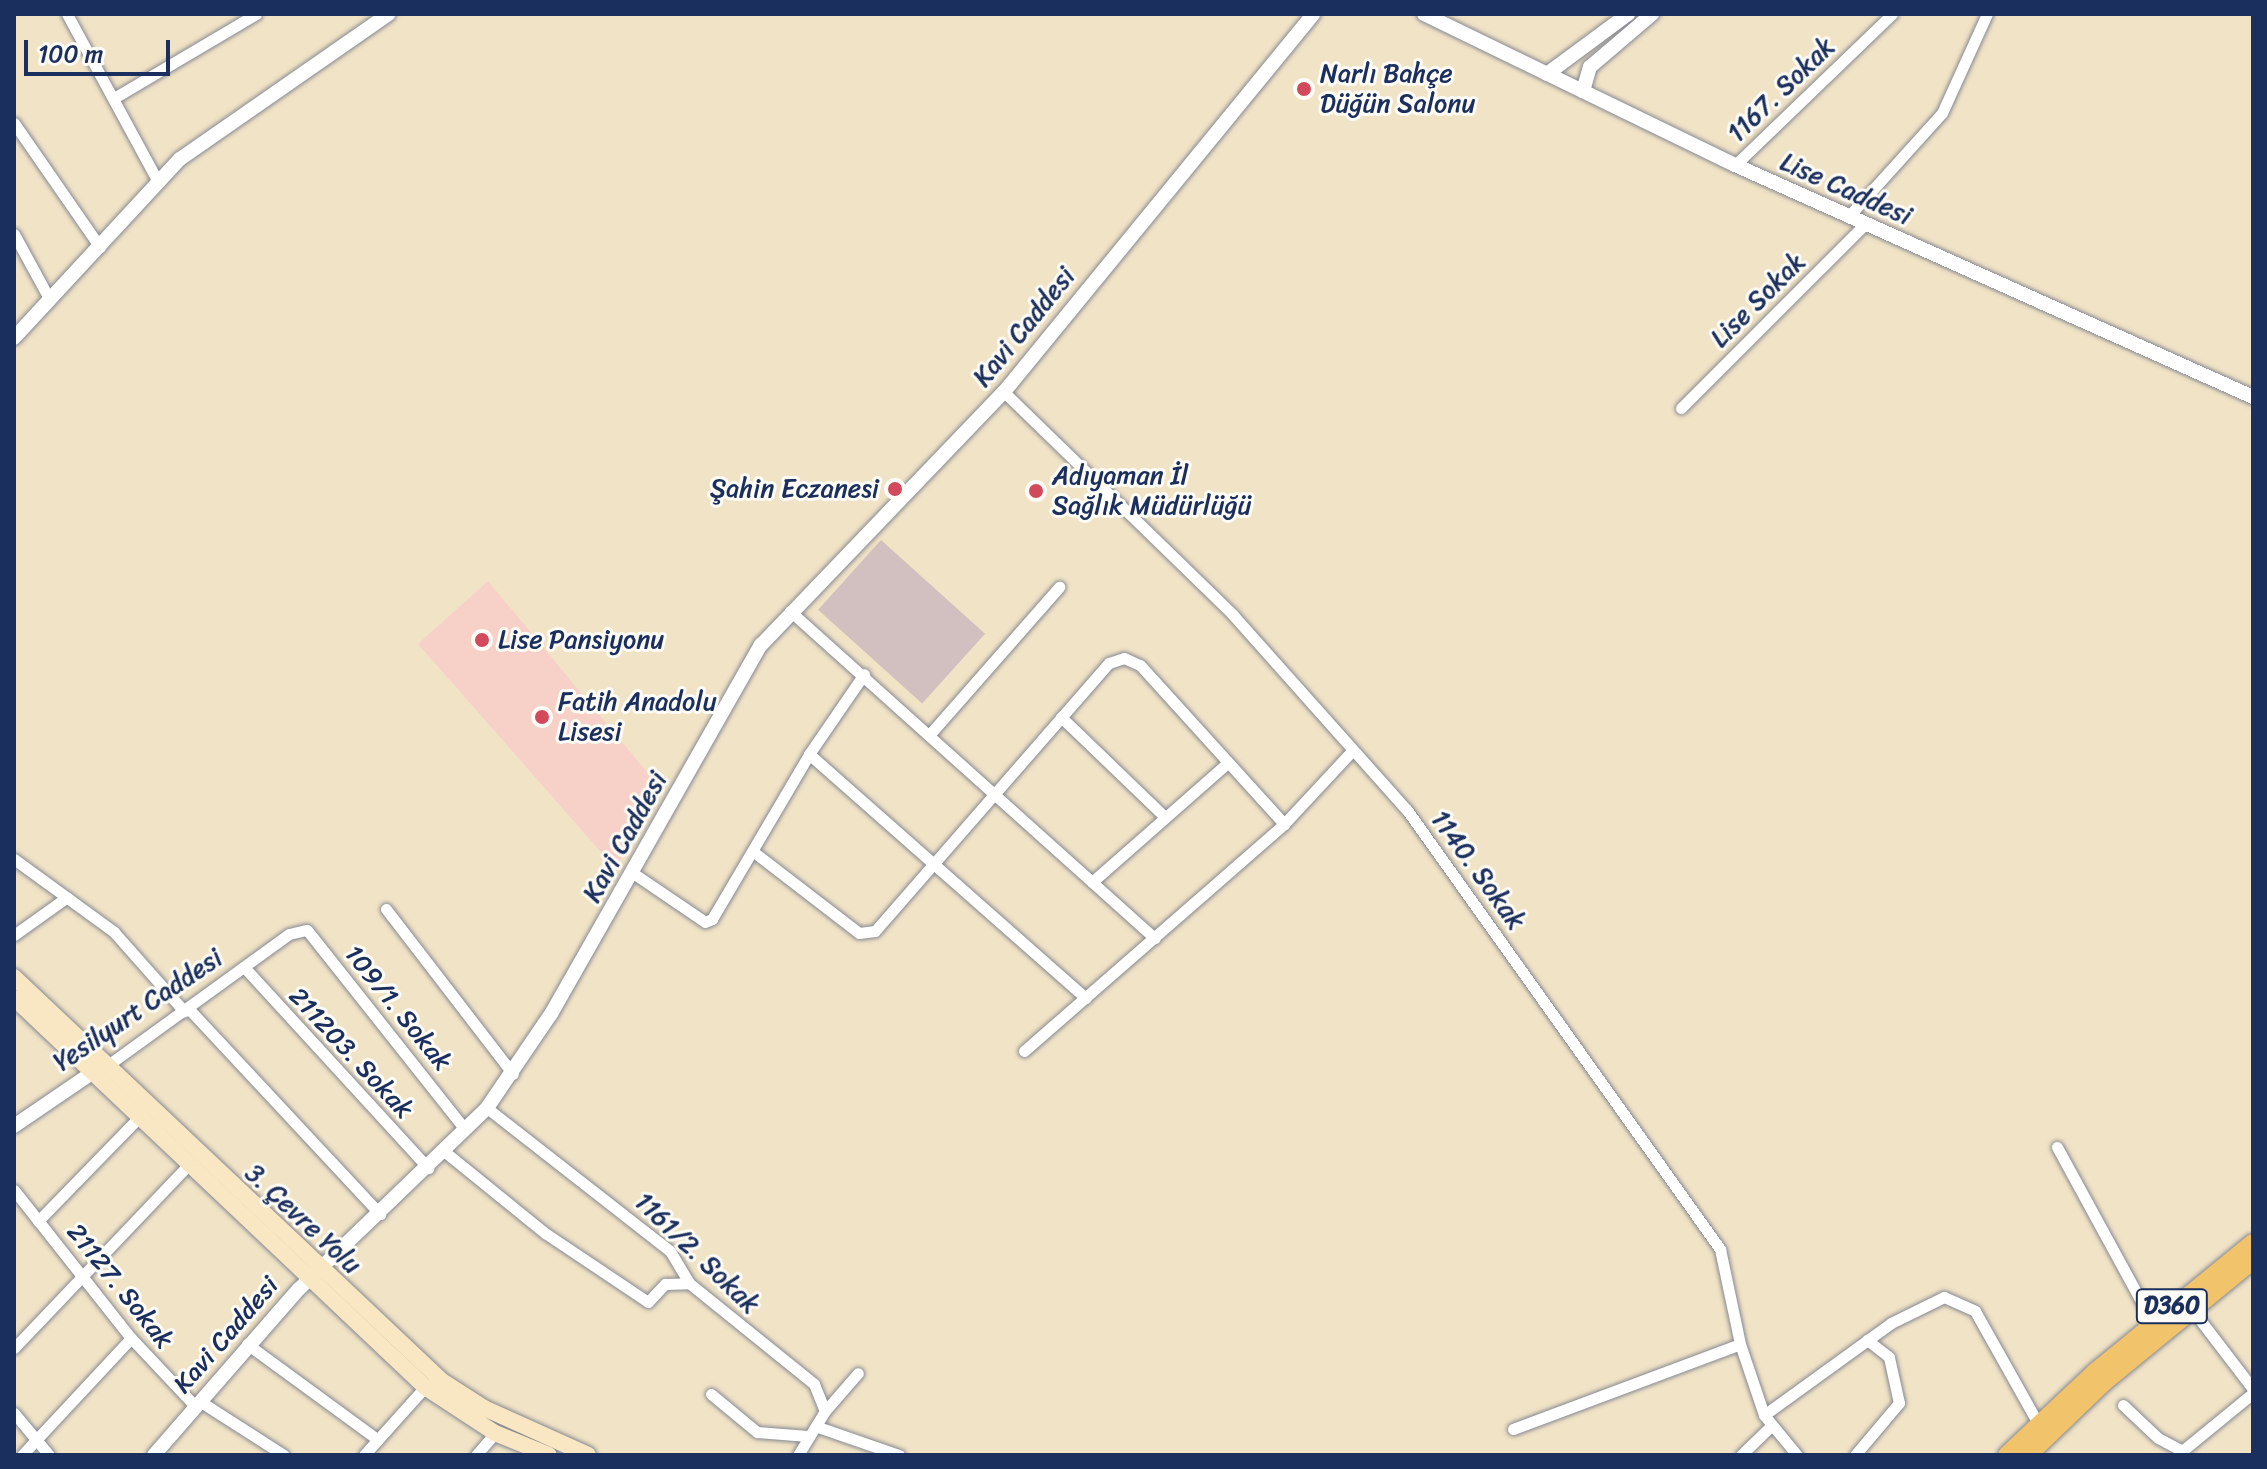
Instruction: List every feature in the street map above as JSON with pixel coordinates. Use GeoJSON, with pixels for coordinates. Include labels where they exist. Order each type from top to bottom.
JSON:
{"type":"FeatureCollection","features":[{"type":"Feature","properties":{"kind":"highway","name":"D360"},"geometry":{"type":"LineString","coordinates":[[2007,1455],[2153,1323],[2253,1243]]}},
{"type":"Feature","properties":{"kind":"highway","name":"D360"},"geometry":{"type":"LineString","coordinates":[[2028,1455],[2191,1308],[2253,1260]]}},
{"type":"Feature","properties":{"kind":"main road","name":"3. Çevre Yolu"},"geometry":{"type":"LineString","coordinates":[[14,977],[100,1068],[316,1274],[425,1387],[495,1433],[549,1455]]}},
{"type":"Feature","properties":{"kind":"main road","name":"3. Çevre Yolu"},"geometry":{"type":"LineString","coordinates":[[14,998],[100,1068],[139,1117],[188,1165],[465,1397],[588,1455]]}},
{"type":"Feature","properties":{"kind":"street"},"geometry":{"type":"LineString","coordinates":[[67,14],[157,180]]}},
{"type":"Feature","properties":{"kind":"street"},"geometry":{"type":"LineString","coordinates":[[114,98],[256,14]]}},
{"type":"Feature","properties":{"kind":"street"},"geometry":{"type":"LineString","coordinates":[[14,338],[100,247],[157,180],[227,124],[389,14]]}},
{"type":"Feature","properties":{"kind":"street","name":"Kavi Caddesi"},"geometry":{"type":"LineString","coordinates":[[154,1455],[247,1344],[487,1108],[513,1074],[633,873],[753,658],[790,611],[1004,392],[1313,14]]}},
{"type":"Feature","properties":{"kind":"street","name":"Lise Caddesi"},"geometry":{"type":"LineString","coordinates":[[1424,14],[1735,165],[2253,397]]}},
{"type":"Feature","properties":{"kind":"street"},"geometry":{"type":"LineString","coordinates":[[1547,74],[1628,14]]}},
{"type":"Feature","properties":{"kind":"street"},"geometry":{"type":"LineString","coordinates":[[1583,91],[1590,67],[1652,14]]}},
{"type":"Feature","properties":{"kind":"street","name":"1167. Sokak"},"geometry":{"type":"LineString","coordinates":[[1735,165],[1892,14]]}},
{"type":"Feature","properties":{"kind":"street"},"geometry":{"type":"LineString","coordinates":[[1848,217],[1942,113],[1987,14]]}},
{"type":"Feature","properties":{"kind":"street"},"geometry":{"type":"LineString","coordinates":[[14,123],[100,247]]}},
{"type":"Feature","properties":{"kind":"street","name":"Lise Sokak"},"geometry":{"type":"LineString","coordinates":[[1681,408],[1865,224]]}},
{"type":"Feature","properties":{"kind":"street"},"geometry":{"type":"LineString","coordinates":[[14,234],[50,300]]}},
{"type":"Feature","properties":{"kind":"street","name":"1140. Sokak"},"geometry":{"type":"LineString","coordinates":[[1004,392],[1298,681],[1351,752],[1407,810],[1720,1249],[1740,1344],[1768,1420],[1797,1455]]}},
{"type":"Feature","properties":{"kind":"street"},"geometry":{"type":"LineString","coordinates":[[930,734],[1059,587]]}},
{"type":"Feature","properties":{"kind":"street"},"geometry":{"type":"LineString","coordinates":[[790,611],[864,674],[1155,938]]}},
{"type":"Feature","properties":{"kind":"street"},"geometry":{"type":"LineString","coordinates":[[755,853],[864,934],[879,928],[1109,663],[1129,659],[1159,685],[1225,765],[1284,824]]}},
{"type":"Feature","properties":{"kind":"street"},"geometry":{"type":"LineString","coordinates":[[633,873],[705,922],[712,919],[755,853],[809,754],[864,674]]}},
{"type":"Feature","properties":{"kind":"street"},"geometry":{"type":"LineString","coordinates":[[1061,717],[1165,817]]}},
{"type":"Feature","properties":{"kind":"street"},"geometry":{"type":"LineString","coordinates":[[1024,1051],[1284,824],[1351,752]]}},
{"type":"Feature","properties":{"kind":"street"},"geometry":{"type":"LineString","coordinates":[[809,754],[1086,998]]}},
{"type":"Feature","properties":{"kind":"street"},"geometry":{"type":"LineString","coordinates":[[1092,882],[1225,765]]}},
{"type":"Feature","properties":{"kind":"street"},"geometry":{"type":"LineString","coordinates":[[14,859],[114,932],[380,1214]]}},
{"type":"Feature","properties":{"kind":"street"},"geometry":{"type":"LineString","coordinates":[[14,935],[67,897]]}},
{"type":"Feature","properties":{"kind":"street"},"geometry":{"type":"LineString","coordinates":[[386,909],[513,1074]]}},
{"type":"Feature","properties":{"kind":"street","name":"109/1. Sokak"},"geometry":{"type":"LineString","coordinates":[[289,934],[307,930],[465,1129]]}},
{"type":"Feature","properties":{"kind":"street","name":"Yesilyurt Caddesi"},"geometry":{"type":"LineString","coordinates":[[14,1126],[186,1010],[289,934]]}},
{"type":"Feature","properties":{"kind":"street","name":"211203. Sokak"},"geometry":{"type":"LineString","coordinates":[[244,967],[428,1168]]}},
{"type":"Feature","properties":{"kind":"street","name":"1161/2. Sokak"},"geometry":{"type":"LineString","coordinates":[[487,1108],[631,1217],[670,1251],[689,1283],[814,1384],[825,1411]]}},
{"type":"Feature","properties":{"kind":"street"},"geometry":{"type":"LineString","coordinates":[[38,1221],[139,1117]]}},
{"type":"Feature","properties":{"kind":"street"},"geometry":{"type":"LineString","coordinates":[[2057,1147],[2153,1323]]}},
{"type":"Feature","properties":{"kind":"street"},"geometry":{"type":"LineString","coordinates":[[445,1152],[545,1233],[648,1302],[665,1284],[689,1283]]}},
{"type":"Feature","properties":{"kind":"street"},"geometry":{"type":"LineString","coordinates":[[14,1348],[188,1165]]}},
{"type":"Feature","properties":{"kind":"street","name":"21127. Sokak"},"geometry":{"type":"LineString","coordinates":[[14,1190],[131,1338],[198,1404],[284,1455]]}},
{"type":"Feature","properties":{"kind":"street"},"geometry":{"type":"LineString","coordinates":[[1741,1455],[1768,1420],[1867,1340],[1930,1301],[1964,1302],[1975,1311],[2039,1425]]}},
{"type":"Feature","properties":{"kind":"street"},"geometry":{"type":"LineString","coordinates":[[2123,1405],[2158,1438],[2182,1451],[2253,1391],[2191,1308]]}},
{"type":"Feature","properties":{"kind":"street"},"geometry":{"type":"LineString","coordinates":[[22,1455],[131,1338]]}},
{"type":"Feature","properties":{"kind":"street"},"geometry":{"type":"LineString","coordinates":[[1855,1455],[1899,1403],[1889,1357],[1867,1340]]}},
{"type":"Feature","properties":{"kind":"street"},"geometry":{"type":"LineString","coordinates":[[247,1344],[378,1440]]}},
{"type":"Feature","properties":{"kind":"street"},"geometry":{"type":"LineString","coordinates":[[1513,1429],[1740,1344]]}},
{"type":"Feature","properties":{"kind":"street"},"geometry":{"type":"LineString","coordinates":[[798,1455],[808,1436],[818,1427],[825,1411],[858,1373]]}},
{"type":"Feature","properties":{"kind":"street"},"geometry":{"type":"LineString","coordinates":[[364,1455],[425,1387]]}},
{"type":"Feature","properties":{"kind":"street"},"geometry":{"type":"LineString","coordinates":[[711,1394],[757,1432],[808,1436]]}},
{"type":"Feature","properties":{"kind":"street"},"geometry":{"type":"LineString","coordinates":[[14,1413],[49,1455]]}},
{"type":"Feature","properties":{"kind":"street"},"geometry":{"type":"LineString","coordinates":[[818,1427],[899,1455]]}},
{"type":"Feature","properties":{"kind":"street"},"geometry":{"type":"LineString","coordinates":[[476,1455],[495,1433]]}},
{"type":"Feature","properties":{"kind":"shaded area"},"geometry":{"type":"Polygon","coordinates":[[[881,540],[985,634],[922,704],[818,610],[881,540]]]}},
{"type":"Feature","properties":{"kind":"shaded area","name":"Fatih Anadolu Lisesi"},"geometry":{"type":"Polygon","coordinates":[[[488,581],[662,790],[615,868],[418,644],[488,581]]]}},
{"type":"Feature","properties":{"kind":"place","name":"Narlı Bahçe Düğün Salonu"},"geometry":{"type":"Point","coordinates":[1304,89]}},
{"type":"Feature","properties":{"kind":"place","name":"Şahin Eczanesi"},"geometry":{"type":"Point","coordinates":[895,489]}},
{"type":"Feature","properties":{"kind":"place","name":"Adıyaman İl Sağlık Müdürlüğü"},"geometry":{"type":"Point","coordinates":[1036,491]}},
{"type":"Feature","properties":{"kind":"place","name":"Lise Pansiyonu"},"geometry":{"type":"Point","coordinates":[482,640]}},
{"type":"Feature","properties":{"kind":"place","name":"Fatih Anadolu Lisesi"},"geometry":{"type":"Point","coordinates":[542,717]}}]}
